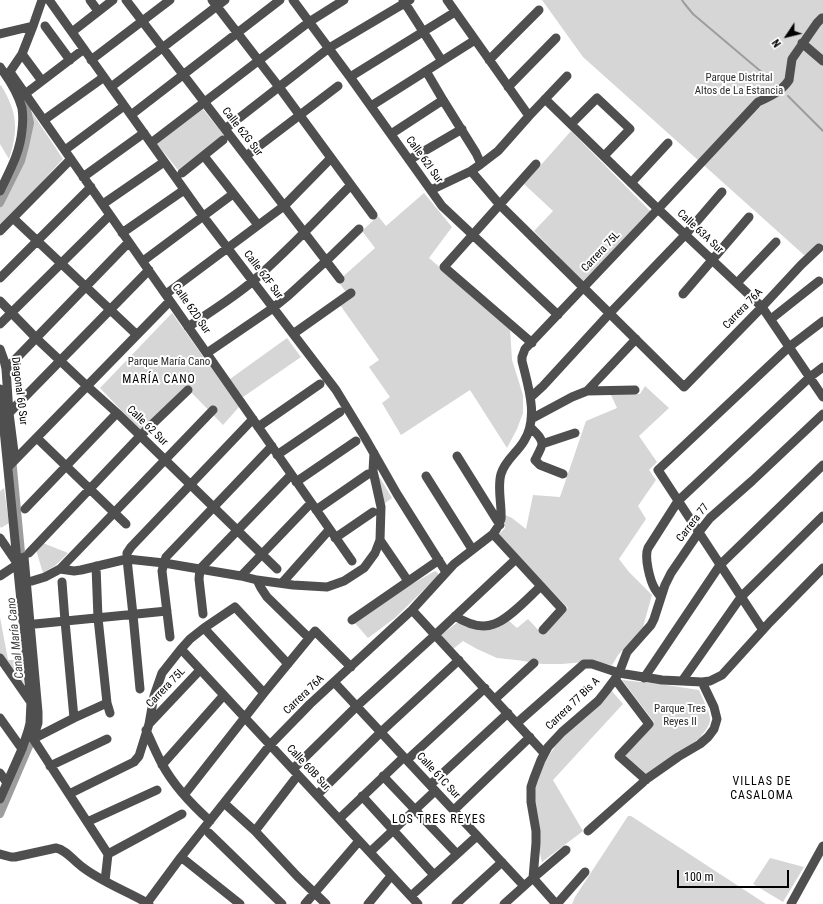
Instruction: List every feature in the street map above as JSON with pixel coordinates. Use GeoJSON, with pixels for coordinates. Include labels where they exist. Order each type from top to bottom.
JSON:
{"type":"FeatureCollection","features":[{"type":"Feature","properties":{"kind":"street"},"geometry":{"type":"LineString","coordinates":[[0,191],[18,153],[23,120],[22,109],[8,74],[22,54],[42,0]]}},
{"type":"Feature","properties":{"kind":"street","name":"Calle 62F Sur"},"geometry":{"type":"LineString","coordinates":[[49,0],[203,216],[336,390],[397,494],[446,572]]}},
{"type":"Feature","properties":{"kind":"street"},"geometry":{"type":"LineString","coordinates":[[90,0],[98,11]]}},
{"type":"Feature","properties":{"kind":"street"},"geometry":{"type":"LineString","coordinates":[[72,32],[113,0]]}},
{"type":"Feature","properties":{"kind":"street","name":"Calle 62G Sur"},"geometry":{"type":"LineString","coordinates":[[126,0],[340,279]]}},
{"type":"Feature","properties":{"kind":"street"},"geometry":{"type":"LineString","coordinates":[[91,60],[170,0]]}},
{"type":"Feature","properties":{"kind":"street"},"geometry":{"type":"LineString","coordinates":[[111,87],[163,48],[214,3],[225,0]]}},
{"type":"Feature","properties":{"kind":"street"},"geometry":{"type":"LineString","coordinates":[[131,115],[280,0]]}},
{"type":"Feature","properties":{"kind":"street","name":"Calle 62I Sur"},"geometry":{"type":"LineString","coordinates":[[293,0],[442,206],[558,315]]}},
{"type":"Feature","properties":{"kind":"street"},"geometry":{"type":"LineString","coordinates":[[151,143],[309,22],[344,0]]}},
{"type":"Feature","properties":{"kind":"street"},"geometry":{"type":"LineString","coordinates":[[447,0],[529,116]]}},
{"type":"Feature","properties":{"kind":"street"},"geometry":{"type":"LineString","coordinates":[[225,129],[329,48],[406,1],[423,32],[442,61]]}},
{"type":"Feature","properties":{"kind":"street"},"geometry":{"type":"LineString","coordinates":[[214,3],[259,60],[373,215]]}},
{"type":"Feature","properties":{"kind":"street"},"geometry":{"type":"LineString","coordinates":[[489,60],[539,10]]}},
{"type":"Feature","properties":{"kind":"street"},"geometry":{"type":"LineString","coordinates":[[350,77],[455,12]]}},
{"type":"Feature","properties":{"kind":"street","name":"Carrera 75L"},"geometry":{"type":"LineString","coordinates":[[531,397],[522,360],[524,353],[758,102],[775,93],[787,83],[789,80],[792,59],[817,23],[823,18]]}},
{"type":"Feature","properties":{"kind":"street"},"geometry":{"type":"LineString","coordinates":[[0,34],[33,26]]}},
{"type":"Feature","properties":{"kind":"street"},"geometry":{"type":"LineString","coordinates":[[45,26],[70,60]]}},
{"type":"Feature","properties":{"kind":"street"},"geometry":{"type":"LineString","coordinates":[[508,87],[556,38]]}},
{"type":"Feature","properties":{"kind":"street"},"geometry":{"type":"LineString","coordinates":[[370,106],[475,40]]}},
{"type":"Feature","properties":{"kind":"street"},"geometry":{"type":"LineString","coordinates":[[802,43],[823,61]]}},
{"type":"Feature","properties":{"kind":"street"},"geometry":{"type":"LineString","coordinates":[[25,94],[84,49]]}},
{"type":"Feature","properties":{"kind":"street"},"geometry":{"type":"LineString","coordinates":[[22,54],[42,80]]}},
{"type":"Feature","properties":{"kind":"street","name":"Calle 62D Sur"},"geometry":{"type":"LineString","coordinates":[[0,67],[25,94],[44,120],[352,561]]}},
{"type":"Feature","properties":{"kind":"street"},"geometry":{"type":"LineString","coordinates":[[426,71],[462,129],[481,164]]}},
{"type":"Feature","properties":{"kind":"street"},"geometry":{"type":"LineString","coordinates":[[431,190],[471,171],[498,151],[567,76]]}},
{"type":"Feature","properties":{"kind":"street"},"geometry":{"type":"LineString","coordinates":[[44,120],[104,78]]}},
{"type":"Feature","properties":{"kind":"street"},"geometry":{"type":"LineString","coordinates":[[246,156],[338,86]]}},
{"type":"Feature","properties":{"kind":"street"},"geometry":{"type":"LineString","coordinates":[[571,124],[597,98],[630,129],[604,156]]}},
{"type":"Feature","properties":{"kind":"street","name":"Calle 63A Sur"},"geometry":{"type":"LineString","coordinates":[[545,99],[658,210],[762,307],[823,397]]}},
{"type":"Feature","properties":{"kind":"street"},"geometry":{"type":"LineString","coordinates":[[390,134],[443,100]]}},
{"type":"Feature","properties":{"kind":"street"},"geometry":{"type":"LineString","coordinates":[[65,150],[124,106]]}},
{"type":"Feature","properties":{"kind":"street"},"geometry":{"type":"LineString","coordinates":[[409,160],[462,129]]}},
{"type":"Feature","properties":{"kind":"street"},"geometry":{"type":"LineString","coordinates":[[83,177],[144,133]]}},
{"type":"Feature","properties":{"kind":"street"},"geometry":{"type":"LineString","coordinates":[[182,173],[223,140]]}},
{"type":"Feature","properties":{"kind":"street"},"geometry":{"type":"LineString","coordinates":[[631,183],[668,143]]}},
{"type":"Feature","properties":{"kind":"street"},"geometry":{"type":"LineString","coordinates":[[204,156],[258,226]]}},
{"type":"Feature","properties":{"kind":"street"},"geometry":{"type":"LineString","coordinates":[[8,467],[137,335],[168,297],[227,248],[284,206],[331,158]]}},
{"type":"Feature","properties":{"kind":"street"},"geometry":{"type":"LineString","coordinates":[[0,231],[71,159]]}},
{"type":"Feature","properties":{"kind":"street"},"geometry":{"type":"LineString","coordinates":[[103,204],[164,162]]}},
{"type":"Feature","properties":{"kind":"street"},"geometry":{"type":"LineString","coordinates":[[532,343],[444,267],[536,164]]}},
{"type":"Feature","properties":{"kind":"street"},"geometry":{"type":"LineString","coordinates":[[471,171],[500,205],[636,339],[587,391]]}},
{"type":"Feature","properties":{"kind":"street"},"geometry":{"type":"LineString","coordinates":[[188,327],[253,282],[351,185]]}},
{"type":"Feature","properties":{"kind":"street"},"geometry":{"type":"LineString","coordinates":[[0,278],[91,187]]}},
{"type":"Feature","properties":{"kind":"street"},"geometry":{"type":"LineString","coordinates":[[122,233],[184,190]]}},
{"type":"Feature","properties":{"kind":"street"},"geometry":{"type":"LineString","coordinates":[[500,526],[501,471],[508,458],[523,442],[527,434],[530,423],[531,397],[685,235],[722,192]]}},
{"type":"Feature","properties":{"kind":"street"},"geometry":{"type":"LineString","coordinates":[[143,261],[233,194]]}},
{"type":"Feature","properties":{"kind":"street"},"geometry":{"type":"LineString","coordinates":[[0,324],[110,215]]}},
{"type":"Feature","properties":{"kind":"street"},"geometry":{"type":"LineString","coordinates":[[682,294],[749,217]]}},
{"type":"Feature","properties":{"kind":"street"},"geometry":{"type":"LineString","coordinates":[[13,218],[137,335]]}},
{"type":"Feature","properties":{"kind":"street"},"geometry":{"type":"LineString","coordinates":[[207,354],[288,296],[359,229]]}},
{"type":"Feature","properties":{"kind":"street"},"geometry":{"type":"LineString","coordinates":[[6,369],[129,242]]}},
{"type":"Feature","properties":{"kind":"street"},"geometry":{"type":"LineString","coordinates":[[737,283],[776,242]]}},
{"type":"Feature","properties":{"kind":"street","name":"Carrera 76A"},"geometry":{"type":"LineString","coordinates":[[636,339],[684,387],[819,248]]}},
{"type":"Feature","properties":{"kind":"street"},"geometry":{"type":"LineString","coordinates":[[4,411],[60,361],[149,270]]}},
{"type":"Feature","properties":{"kind":"street"},"geometry":{"type":"LineString","coordinates":[[771,319],[819,281]]}},
{"type":"Feature","properties":{"kind":"street"},"geometry":{"type":"LineString","coordinates":[[293,334],[351,293]]}},
{"type":"Feature","properties":{"kind":"street","name":"Calle 62 Sur"},"geometry":{"type":"LineString","coordinates":[[0,301],[36,338],[117,413],[277,569]]}},
{"type":"Feature","properties":{"kind":"street"},"geometry":{"type":"LineString","coordinates":[[763,630],[658,470],[789,346],[823,321]]}},
{"type":"Feature","properties":{"kind":"street","name":"Diagonal 60 Sur"},"geometry":{"type":"LineString","coordinates":[[0,349],[6,369],[3,449],[8,467],[14,530],[23,558],[31,735]]}},
{"type":"Feature","properties":{"kind":"street"},"geometry":{"type":"LineString","coordinates":[[661,597],[655,590],[651,581],[646,552],[678,501],[810,377],[823,367]]}},
{"type":"Feature","properties":{"kind":"street"},"geometry":{"type":"LineString","coordinates":[[258,427],[320,384]]}},
{"type":"Feature","properties":{"kind":"street","name":"Diagonal 60 Sur"},"geometry":{"type":"LineString","coordinates":[[0,389],[15,460]]}},
{"type":"Feature","properties":{"kind":"street"},"geometry":{"type":"LineString","coordinates":[[0,576],[23,558],[140,436],[188,390]]}},
{"type":"Feature","properties":{"kind":"street"},"geometry":{"type":"LineString","coordinates":[[530,423],[572,397],[587,391],[635,390]]}},
{"type":"Feature","properties":{"kind":"street"},"geometry":{"type":"LineString","coordinates":[[32,581],[45,577],[60,569],[213,410]]}},
{"type":"Feature","properties":{"kind":"street"},"geometry":{"type":"LineString","coordinates":[[277,455],[340,412]]}},
{"type":"Feature","properties":{"kind":"street"},"geometry":{"type":"LineString","coordinates":[[24,509],[117,413]]}},
{"type":"Feature","properties":{"kind":"street","name":"Carrera 77"},"geometry":{"type":"LineString","coordinates":[[617,676],[627,652],[651,625],[665,585],[672,573],[710,518],[752,481],[823,414]]}},
{"type":"Feature","properties":{"kind":"street"},"geometry":{"type":"LineString","coordinates":[[140,689],[127,553],[253,419]]}},
{"type":"Feature","properties":{"kind":"street"},"geometry":{"type":"LineString","coordinates":[[530,423],[540,438],[542,444],[536,460],[540,465],[563,474]]}},
{"type":"Feature","properties":{"kind":"street"},"geometry":{"type":"LineString","coordinates":[[542,444],[575,433]]}},
{"type":"Feature","properties":{"kind":"street"},"geometry":{"type":"LineString","coordinates":[[37,438],[126,524]]}},
{"type":"Feature","properties":{"kind":"street"},"geometry":{"type":"LineString","coordinates":[[203,614],[199,579],[200,569],[238,530],[294,478],[356,442]]}},
{"type":"Feature","properties":{"kind":"street"},"geometry":{"type":"LineString","coordinates":[[170,637],[162,571],[166,557],[272,446]]}},
{"type":"Feature","properties":{"kind":"street"},"geometry":{"type":"LineString","coordinates":[[60,569],[74,571],[127,559],[164,563],[293,585],[327,587],[344,581],[364,568],[375,553],[380,540],[381,507],[373,471],[374,453]]}},
{"type":"Feature","properties":{"kind":"street"},"geometry":{"type":"LineString","coordinates":[[457,456],[500,526]]}},
{"type":"Feature","properties":{"kind":"street"},"geometry":{"type":"LineString","coordinates":[[644,678],[720,565],[823,465]]}},
{"type":"Feature","properties":{"kind":"street"},"geometry":{"type":"LineString","coordinates":[[241,576],[262,554],[313,507],[368,474]]}},
{"type":"Feature","properties":{"kind":"street"},"geometry":{"type":"LineString","coordinates":[[426,476],[472,549]]}},
{"type":"Feature","properties":{"kind":"street"},"geometry":{"type":"LineString","coordinates":[[335,538],[373,512]]}},
{"type":"Feature","properties":{"kind":"street"},"geometry":{"type":"LineString","coordinates":[[682,681],[741,597],[823,516]]}},
{"type":"Feature","properties":{"kind":"street","name":"Carrera 76A"},"geometry":{"type":"LineString","coordinates":[[148,903],[181,857],[270,745],[297,717],[412,610],[454,564],[493,534],[500,526]]}},
{"type":"Feature","properties":{"kind":"street"},"geometry":{"type":"LineString","coordinates":[[14,530],[10,534],[0,538],[23,558]]}},
{"type":"Feature","properties":{"kind":"street"},"geometry":{"type":"LineString","coordinates":[[282,583],[329,530]]}},
{"type":"Feature","properties":{"kind":"street"},"geometry":{"type":"LineString","coordinates":[[493,534],[562,609],[543,630]]}},
{"type":"Feature","properties":{"kind":"street"},"geometry":{"type":"LineString","coordinates":[[380,540],[408,581]]}},
{"type":"Feature","properties":{"kind":"street"},"geometry":{"type":"LineString","coordinates":[[255,831],[295,772],[357,706],[516,559]]}},
{"type":"Feature","properties":{"kind":"street"},"geometry":{"type":"LineString","coordinates":[[352,620],[439,560]]}},
{"type":"Feature","properties":{"kind":"street"},"geometry":{"type":"LineString","coordinates":[[96,566],[98,618],[107,703],[110,713]]}},
{"type":"Feature","properties":{"kind":"street"},"geometry":{"type":"LineString","coordinates":[[517,723],[584,664],[592,664],[617,676],[702,682],[710,681],[722,675],[823,568]]}},
{"type":"Feature","properties":{"kind":"street"},"geometry":{"type":"LineString","coordinates":[[257,580],[267,597],[350,667]]}},
{"type":"Feature","properties":{"kind":"street"},"geometry":{"type":"LineString","coordinates":[[62,582],[74,718]]}},
{"type":"Feature","properties":{"kind":"street"},"geometry":{"type":"LineString","coordinates":[[455,616],[470,624],[493,625],[508,616],[541,586]]}},
{"type":"Feature","properties":{"kind":"street"},"geometry":{"type":"LineString","coordinates":[[69,794],[137,760],[148,727],[154,696],[162,673],[190,639],[235,607],[288,664]]}},
{"type":"Feature","properties":{"kind":"street"},"geometry":{"type":"LineString","coordinates":[[412,610],[544,752]]}},
{"type":"Feature","properties":{"kind":"street"},"geometry":{"type":"LineString","coordinates":[[27,625],[167,611]]}},
{"type":"Feature","properties":{"kind":"street","name":"Diagonal 60 Sur"},"geometry":{"type":"LineString","coordinates":[[27,625],[38,712],[38,724],[31,735]]}},
{"type":"Feature","properties":{"kind":"street"},"geometry":{"type":"LineString","coordinates":[[204,628],[264,693]]}},
{"type":"Feature","properties":{"kind":"street"},"geometry":{"type":"LineString","coordinates":[[184,796],[312,634]]}},
{"type":"Feature","properties":{"kind":"street","name":"Calle 60B Sur"},"geometry":{"type":"LineString","coordinates":[[181,649],[418,904]]}},
{"type":"Feature","properties":{"kind":"street"},"geometry":{"type":"LineString","coordinates":[[0,658],[30,702]]}},
{"type":"Feature","properties":{"kind":"street"},"geometry":{"type":"LineString","coordinates":[[317,795],[381,732],[459,660]]}},
{"type":"Feature","properties":{"kind":"street"},"geometry":{"type":"LineString","coordinates":[[495,699],[534,663]]}},
{"type":"Feature","properties":{"kind":"street","name":"Carrera 75L"},"geometry":{"type":"LineString","coordinates":[[148,727],[200,670]]}},
{"type":"Feature","properties":{"kind":"street"},"geometry":{"type":"LineString","coordinates":[[617,676],[649,724],[619,756],[646,780]]}},
{"type":"Feature","properties":{"kind":"street","name":"Carrera 77 Bis A"},"geometry":{"type":"LineString","coordinates":[[533,878],[536,831],[531,802],[531,787],[544,752],[553,740],[598,701],[617,676]]}},
{"type":"Feature","properties":{"kind":"street","name":"Calle 61C Sur"},"geometry":{"type":"LineString","coordinates":[[334,682],[524,886]]}},
{"type":"Feature","properties":{"kind":"street"},"geometry":{"type":"LineString","coordinates":[[588,831],[646,780],[708,737],[714,729],[717,719],[714,708],[702,682]]}},
{"type":"Feature","properties":{"kind":"street"},"geometry":{"type":"LineString","coordinates":[[339,819],[383,776],[405,759],[485,688]]}},
{"type":"Feature","properties":{"kind":"street"},"geometry":{"type":"LineString","coordinates":[[162,765],[224,695]]}},
{"type":"Feature","properties":{"kind":"street"},"geometry":{"type":"LineString","coordinates":[[0,799],[22,749],[31,735],[107,703]]}},
{"type":"Feature","properties":{"kind":"street"},"geometry":{"type":"LineString","coordinates":[[370,852],[414,810],[432,788],[508,713]]}},
{"type":"Feature","properties":{"kind":"street"},"geometry":{"type":"LineString","coordinates":[[0,718],[22,749]]}},
{"type":"Feature","properties":{"kind":"street"},"geometry":{"type":"LineString","coordinates":[[148,727],[162,765],[184,796],[210,821]]}},
{"type":"Feature","properties":{"kind":"street"},"geometry":{"type":"LineString","coordinates":[[31,735],[108,854],[105,881]]}},
{"type":"Feature","properties":{"kind":"street"},"geometry":{"type":"LineString","coordinates":[[454,810],[530,737]]}},
{"type":"Feature","properties":{"kind":"street"},"geometry":{"type":"LineString","coordinates":[[50,766],[107,739]]}},
{"type":"Feature","properties":{"kind":"street"},"geometry":{"type":"LineString","coordinates":[[0,773],[7,783]]}},
{"type":"Feature","properties":{"kind":"street"},"geometry":{"type":"LineString","coordinates":[[383,776],[457,854]]}},
{"type":"Feature","properties":{"kind":"street"},"geometry":{"type":"LineString","coordinates":[[87,822],[157,790]]}},
{"type":"Feature","properties":{"kind":"street"},"geometry":{"type":"LineString","coordinates":[[362,796],[434,875]]}},
{"type":"Feature","properties":{"kind":"street"},"geometry":{"type":"LineString","coordinates":[[224,803],[255,831],[326,904]]}},
{"type":"Feature","properties":{"kind":"street"},"geometry":{"type":"LineString","coordinates":[[108,854],[182,814]]}},
{"type":"Feature","properties":{"kind":"street"},"geometry":{"type":"LineString","coordinates":[[209,833],[282,904]]}},
{"type":"Feature","properties":{"kind":"street"},"geometry":{"type":"LineString","coordinates":[[411,896],[478,836]]}},
{"type":"Feature","properties":{"kind":"street"},"geometry":{"type":"LineString","coordinates":[[305,904],[359,841]]}},
{"type":"Feature","properties":{"kind":"street"},"geometry":{"type":"LineString","coordinates":[[790,904],[823,846]]}},
{"type":"Feature","properties":{"kind":"street"},"geometry":{"type":"LineString","coordinates":[[0,854],[15,857],[56,848],[60,849],[89,872],[148,903]]}},
{"type":"Feature","properties":{"kind":"street"},"geometry":{"type":"LineString","coordinates":[[504,904],[566,850]]}},
{"type":"Feature","properties":{"kind":"street"},"geometry":{"type":"LineString","coordinates":[[181,857],[240,904]]}},
{"type":"Feature","properties":{"kind":"street"},"geometry":{"type":"LineString","coordinates":[[456,904],[502,862]]}},
{"type":"Feature","properties":{"kind":"street"},"geometry":{"type":"LineString","coordinates":[[533,878],[556,904],[585,872]]}},
{"type":"Feature","properties":{"kind":"street"},"geometry":{"type":"LineString","coordinates":[[368,904],[391,876]]}},
{"type":"Feature","properties":{"kind":"green space","name":"Parque Distrital Altos de La Estancia"},"geometry":{"type":"Polygon","coordinates":[[[542,0],[823,0],[823,249],[804,255],[583,57],[542,0]]]}},
{"type":"Feature","properties":{"kind":"green space"},"geometry":{"type":"Polygon","coordinates":[[[1,85],[10,104],[15,121],[14,139],[9,159],[0,144],[1,85]]]}},
{"type":"Feature","properties":{"kind":"green space"},"geometry":{"type":"Polygon","coordinates":[[[25,102],[63,159],[0,227],[0,203],[21,161],[30,123],[25,102]]]}},
{"type":"Feature","properties":{"kind":"green space"},"geometry":{"type":"Polygon","coordinates":[[[202,108],[224,135],[179,171],[157,144],[202,108]]]}},
{"type":"Feature","properties":{"kind":"green space"},"geometry":{"type":"Polygon","coordinates":[[[571,131],[651,212],[583,281],[534,231],[553,211],[524,184],[571,131]]]}},
{"type":"Feature","properties":{"kind":"green space"},"geometry":{"type":"Polygon","coordinates":[[[424,193],[452,227],[429,258],[510,328],[512,360],[523,395],[523,413],[507,448],[470,390],[401,435],[382,403],[390,397],[369,367],[379,360],[338,302],[348,295],[338,281],[375,248],[362,231],[378,216],[386,226],[424,193]]]}},
{"type":"Feature","properties":{"kind":"green space","name":"Parque María Cano"},"geometry":{"type":"Polygon","coordinates":[[[172,313],[239,407],[223,425],[186,387],[141,431],[100,388],[172,313]]]}},
{"type":"Feature","properties":{"kind":"green space"},"geometry":{"type":"Polygon","coordinates":[[[287,338],[301,357],[243,397],[230,379],[287,338]]]}},
{"type":"Feature","properties":{"kind":"green space"},"geometry":{"type":"Polygon","coordinates":[[[645,386],[669,408],[639,436],[657,462],[649,470],[656,480],[638,506],[646,519],[619,559],[629,572],[652,595],[643,627],[618,655],[612,665],[596,662],[543,664],[497,658],[463,641],[453,649],[441,635],[458,622],[488,629],[500,627],[508,620],[517,628],[528,619],[542,634],[568,608],[498,535],[505,528],[505,515],[512,518],[526,529],[533,495],[560,497],[586,421],[617,408],[611,395],[640,394],[645,386]]]}},
{"type":"Feature","properties":{"kind":"green space"},"geometry":{"type":"Polygon","coordinates":[[[377,473],[392,498],[384,504],[377,473]]]}},
{"type":"Feature","properties":{"kind":"green space"},"geometry":{"type":"Polygon","coordinates":[[[4,488],[9,523],[1,528],[0,491],[4,488]]]}},
{"type":"Feature","properties":{"kind":"green space"},"geometry":{"type":"Polygon","coordinates":[[[43,543],[68,553],[56,565],[43,573],[36,550],[43,543]]]}},
{"type":"Feature","properties":{"kind":"green space"},"geometry":{"type":"Polygon","coordinates":[[[435,571],[438,573],[438,576],[395,618],[368,638],[354,622],[386,599],[435,571]]]}},
{"type":"Feature","properties":{"kind":"green space"},"geometry":{"type":"Polygon","coordinates":[[[0,617],[8,660],[22,660],[24,689],[0,655],[0,617]]]}},
{"type":"Feature","properties":{"kind":"green space","name":"Parque Tres Reyes II"},"geometry":{"type":"Polygon","coordinates":[[[622,680],[699,690],[710,718],[707,728],[700,738],[645,777],[625,755],[654,722],[622,680]]]}},
{"type":"Feature","properties":{"kind":"green space"},"geometry":{"type":"Polygon","coordinates":[[[611,690],[623,704],[553,780],[583,831],[542,862],[534,803],[535,783],[544,763],[556,745],[566,733],[611,690]]]}},
{"type":"Feature","properties":{"kind":"green space"},"geometry":{"type":"Polygon","coordinates":[[[628,816],[631,816],[766,904],[572,904],[575,897],[628,816]]]}},
{"type":"Feature","properties":{"kind":"green space"},"geometry":{"type":"Polygon","coordinates":[[[770,858],[804,867],[783,902],[753,884],[770,858]]]}},
{"type":"Feature","properties":{"kind":"waterway"},"geometry":{"type":"LineString","coordinates":[[682,0],[693,14],[771,80]]}},
{"type":"Feature","properties":{"kind":"waterway"},"geometry":{"type":"LineString","coordinates":[[788,96],[823,131]]}},
{"type":"Feature","properties":{"kind":"waterway","name":"Canal María Cano"},"geometry":{"type":"LineString","coordinates":[[0,203],[21,161],[25,146],[30,123],[25,102]]}},
{"type":"Feature","properties":{"kind":"waterway","name":"Canal María Cano"},"geometry":{"type":"LineString","coordinates":[[12,458],[22,563]]}},
{"type":"Feature","properties":{"kind":"waterway","name":"Canal María Cano"},"geometry":{"type":"LineString","coordinates":[[0,814],[30,744],[32,732]]}},
{"type":"Feature","properties":{"kind":"district","name":"MARÍA CANO"},"geometry":{"type":"Point","coordinates":[159,380]}},
{"type":"Feature","properties":{"kind":"district","name":"VILLAS DE CASALOMA"},"geometry":{"type":"Point","coordinates":[762,789]}},
{"type":"Feature","properties":{"kind":"district","name":"LOS TRES REYES"},"geometry":{"type":"Point","coordinates":[439,820]}}]}
